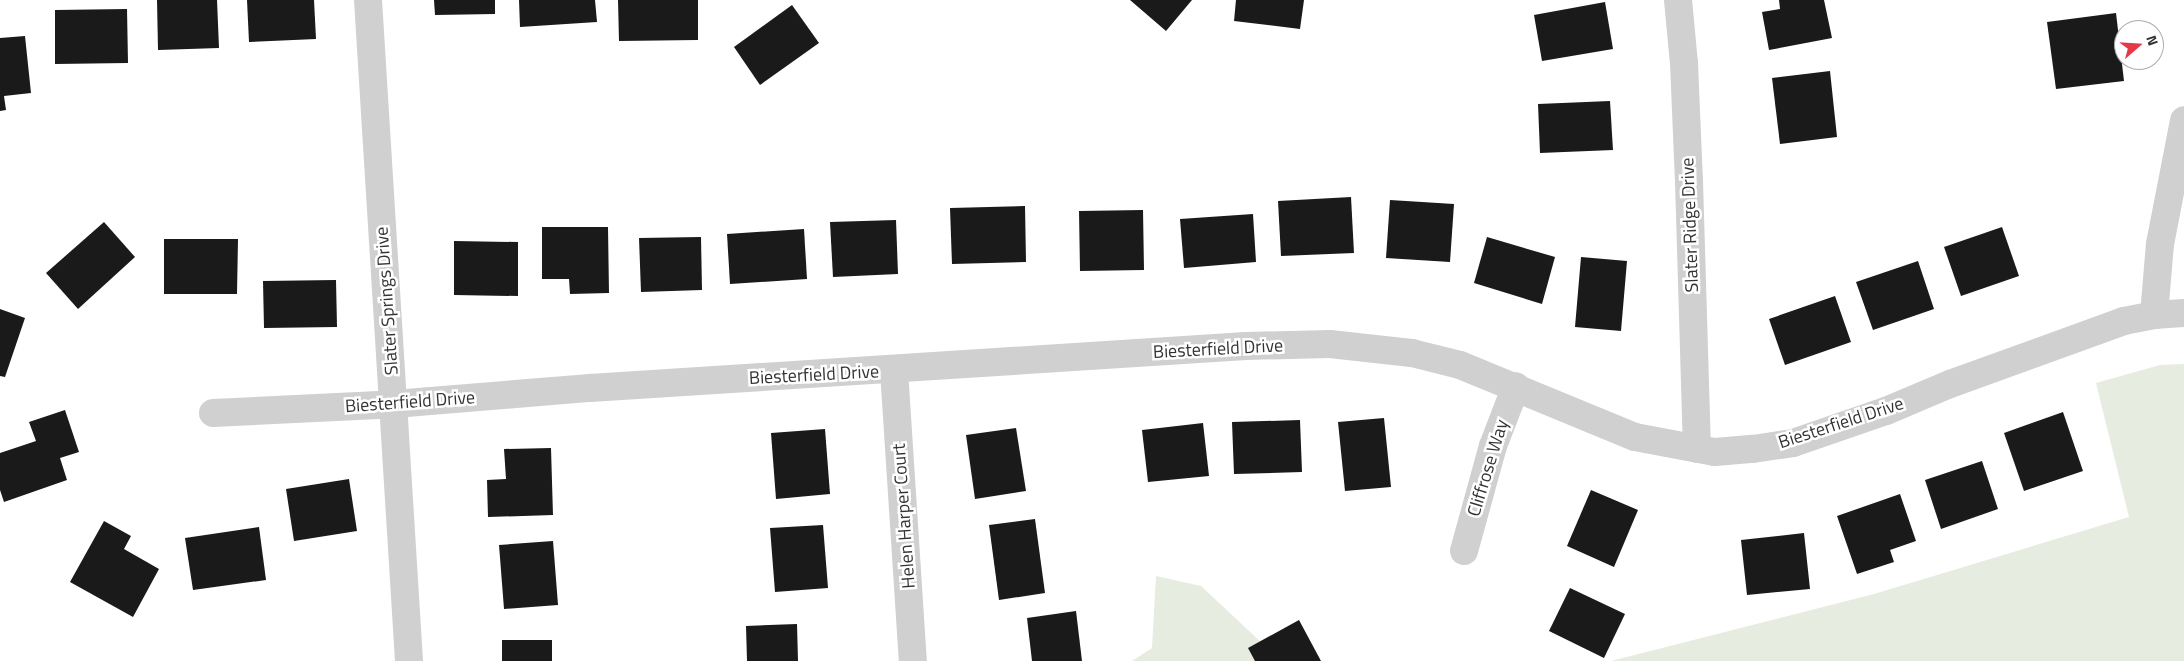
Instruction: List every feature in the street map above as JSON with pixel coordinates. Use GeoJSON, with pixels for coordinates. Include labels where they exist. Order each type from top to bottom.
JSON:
{"type":"FeatureCollection","features":[{"type":"Feature","properties":{"kind":"street","name":"Slater Springs Drive"},"geometry":{"type":"LineString","coordinates":[[368,0],[409,661]]}},
{"type":"Feature","properties":{"kind":"street","name":"Slater Ridge Drive"},"geometry":{"type":"LineString","coordinates":[[1678,0],[1684,63],[1689,171],[1696,449]]}},
{"type":"Feature","properties":{"kind":"street"},"geometry":{"type":"LineString","coordinates":[[2154,315],[2160,244],[2184,120]]}},
{"type":"Feature","properties":{"kind":"street","name":"Biesterfield Drive"},"geometry":{"type":"LineString","coordinates":[[213,413],[394,404],[590,388],[1246,346],[1330,344],[1412,353],[1460,364],[1635,437],[1715,452],[1753,449],[1793,442],[1886,411],[1950,384],[2115,324],[2154,315],[2184,313]]}},
{"type":"Feature","properties":{"kind":"street","name":"Helen Harper Court"},"geometry":{"type":"LineString","coordinates":[[894,370],[913,661]]}},
{"type":"Feature","properties":{"kind":"street","name":"Cliffrose Way"},"geometry":{"type":"LineString","coordinates":[[1464,551],[1493,446],[1516,386]]}},
{"type":"Feature","properties":{"kind":"shaded area"},"geometry":{"type":"Polygon","coordinates":[[[2184,364],[2184,661],[1611,661],[1874,594],[2129,517],[2096,383],[2160,365],[2184,364]]]}},
{"type":"Feature","properties":{"kind":"shaded area"},"geometry":{"type":"Polygon","coordinates":[[[1156,576],[1201,586],[1281,661],[1132,661],[1152,648],[1156,576]]]}},
{"type":"Feature","properties":{"kind":"building"},"geometry":{"type":"Polygon","coordinates":[[[157,0],[217,0],[219,48],[158,50],[157,0]]]}},
{"type":"Feature","properties":{"kind":"building"},"geometry":{"type":"Polygon","coordinates":[[[247,0],[314,0],[316,39],[249,42],[247,0]]]}},
{"type":"Feature","properties":{"kind":"building"},"geometry":{"type":"Polygon","coordinates":[[[434,0],[495,0],[495,14],[435,15],[434,0]]]}},
{"type":"Feature","properties":{"kind":"building"},"geometry":{"type":"Polygon","coordinates":[[[519,0],[595,0],[597,22],[520,27],[519,0]]]}},
{"type":"Feature","properties":{"kind":"building"},"geometry":{"type":"Polygon","coordinates":[[[618,0],[698,0],[698,40],[619,41],[618,0]]]}},
{"type":"Feature","properties":{"kind":"building"},"geometry":{"type":"Polygon","coordinates":[[[1130,0],[1192,0],[1166,31],[1130,0]]]}},
{"type":"Feature","properties":{"kind":"building"},"geometry":{"type":"Polygon","coordinates":[[[1236,0],[1304,0],[1300,29],[1234,21],[1236,0]]]}},
{"type":"Feature","properties":{"kind":"building"},"geometry":{"type":"Polygon","coordinates":[[[1779,0],[1824,0],[1832,38],[1769,50],[1762,12],[1780,9],[1779,0]]]}},
{"type":"Feature","properties":{"kind":"building"},"geometry":{"type":"Polygon","coordinates":[[[1605,2],[1613,49],[1542,61],[1534,15],[1605,2]]]}},
{"type":"Feature","properties":{"kind":"building"},"geometry":{"type":"Polygon","coordinates":[[[792,5],[819,43],[760,85],[734,47],[792,5]]]}},
{"type":"Feature","properties":{"kind":"building"},"geometry":{"type":"Polygon","coordinates":[[[127,9],[128,63],[55,64],[55,10],[127,9]]]}},
{"type":"Feature","properties":{"kind":"building"},"geometry":{"type":"Polygon","coordinates":[[[2116,13],[2117,20],[2114,20],[2114,70],[2123,70],[2124,81],[2056,89],[2047,22],[2116,13]]]}},
{"type":"Feature","properties":{"kind":"building"},"geometry":{"type":"Polygon","coordinates":[[[25,36],[31,93],[4,96],[6,110],[0,111],[0,38],[25,36]]]}},
{"type":"Feature","properties":{"kind":"building"},"geometry":{"type":"Polygon","coordinates":[[[1830,71],[1837,137],[1780,144],[1772,78],[1830,71]]]}},
{"type":"Feature","properties":{"kind":"building"},"geometry":{"type":"Polygon","coordinates":[[[1610,101],[1613,150],[1540,153],[1538,104],[1610,101]]]}},
{"type":"Feature","properties":{"kind":"building"},"geometry":{"type":"Polygon","coordinates":[[[1351,197],[1354,253],[1281,256],[1278,201],[1351,197]]]}},
{"type":"Feature","properties":{"kind":"building"},"geometry":{"type":"Polygon","coordinates":[[[1390,200],[1454,204],[1450,262],[1386,258],[1390,200]]]}},
{"type":"Feature","properties":{"kind":"building"},"geometry":{"type":"Polygon","coordinates":[[[1025,206],[1026,262],[952,264],[950,208],[1025,206]]]}},
{"type":"Feature","properties":{"kind":"building"},"geometry":{"type":"Polygon","coordinates":[[[1143,210],[1144,270],[1080,271],[1079,211],[1143,210]]]}},
{"type":"Feature","properties":{"kind":"building"},"geometry":{"type":"Polygon","coordinates":[[[1253,214],[1256,262],[1184,268],[1180,219],[1253,214]]]}},
{"type":"Feature","properties":{"kind":"building"},"geometry":{"type":"Polygon","coordinates":[[[896,220],[898,274],[833,277],[830,222],[896,220]]]}},
{"type":"Feature","properties":{"kind":"building"},"geometry":{"type":"Polygon","coordinates":[[[104,222],[135,257],[78,309],[46,273],[104,222]]]}},
{"type":"Feature","properties":{"kind":"building"},"geometry":{"type":"Polygon","coordinates":[[[542,227],[608,227],[609,293],[570,294],[569,279],[542,279],[542,227]]]}},
{"type":"Feature","properties":{"kind":"building"},"geometry":{"type":"Polygon","coordinates":[[[2002,227],[2019,276],[1961,296],[1944,247],[2002,227]]]}},
{"type":"Feature","properties":{"kind":"building"},"geometry":{"type":"Polygon","coordinates":[[[804,229],[807,279],[730,284],[727,234],[804,229]]]}},
{"type":"Feature","properties":{"kind":"building"},"geometry":{"type":"Polygon","coordinates":[[[701,237],[702,290],[641,292],[639,238],[701,237]]]}},
{"type":"Feature","properties":{"kind":"building"},"geometry":{"type":"Polygon","coordinates":[[[1487,237],[1555,257],[1542,304],[1474,283],[1487,237]]]}},
{"type":"Feature","properties":{"kind":"building"},"geometry":{"type":"Polygon","coordinates":[[[164,239],[238,239],[237,294],[164,294],[164,239]]]}},
{"type":"Feature","properties":{"kind":"building"},"geometry":{"type":"Polygon","coordinates":[[[454,241],[518,242],[518,296],[454,295],[454,241]]]}},
{"type":"Feature","properties":{"kind":"building"},"geometry":{"type":"Polygon","coordinates":[[[1581,257],[1627,261],[1621,331],[1575,327],[1581,257]]]}},
{"type":"Feature","properties":{"kind":"building"},"geometry":{"type":"Polygon","coordinates":[[[1918,261],[1934,309],[1873,330],[1856,282],[1918,261]]]}},
{"type":"Feature","properties":{"kind":"building"},"geometry":{"type":"Polygon","coordinates":[[[336,280],[337,327],[264,328],[263,281],[336,280]]]}},
{"type":"Feature","properties":{"kind":"building"},"geometry":{"type":"Polygon","coordinates":[[[1835,296],[1851,342],[1785,365],[1769,319],[1835,296]]]}},
{"type":"Feature","properties":{"kind":"building"},"geometry":{"type":"Polygon","coordinates":[[[0,309],[25,318],[5,377],[0,376],[0,309]]]}},
{"type":"Feature","properties":{"kind":"building"},"geometry":{"type":"Polygon","coordinates":[[[65,410],[79,452],[60,458],[67,480],[4,502],[0,490],[0,453],[36,441],[29,422],[65,410]]]}},
{"type":"Feature","properties":{"kind":"building"},"geometry":{"type":"Polygon","coordinates":[[[2063,412],[2083,471],[2024,491],[2004,433],[2063,412]]]}},
{"type":"Feature","properties":{"kind":"building"},"geometry":{"type":"Polygon","coordinates":[[[1384,418],[1391,487],[1345,491],[1338,422],[1384,418]]]}},
{"type":"Feature","properties":{"kind":"building"},"geometry":{"type":"Polygon","coordinates":[[[1300,420],[1302,472],[1234,474],[1232,422],[1300,420]]]}},
{"type":"Feature","properties":{"kind":"building"},"geometry":{"type":"Polygon","coordinates":[[[1203,423],[1209,476],[1148,482],[1142,430],[1203,423]]]}},
{"type":"Feature","properties":{"kind":"building"},"geometry":{"type":"Polygon","coordinates":[[[1016,428],[1026,491],[975,499],[966,435],[1016,428]]]}},
{"type":"Feature","properties":{"kind":"building"},"geometry":{"type":"Polygon","coordinates":[[[825,429],[830,494],[776,499],[771,433],[825,429]]]}},
{"type":"Feature","properties":{"kind":"building"},"geometry":{"type":"Polygon","coordinates":[[[551,448],[553,515],[488,517],[487,480],[506,479],[504,449],[551,448]]]}},
{"type":"Feature","properties":{"kind":"building"},"geometry":{"type":"Polygon","coordinates":[[[1982,461],[1998,509],[1941,529],[1925,480],[1982,461]]]}},
{"type":"Feature","properties":{"kind":"building"},"geometry":{"type":"Polygon","coordinates":[[[349,479],[357,531],[294,541],[286,489],[349,479]]]}},
{"type":"Feature","properties":{"kind":"building"},"geometry":{"type":"Polygon","coordinates":[[[1591,490],[1638,510],[1614,567],[1567,546],[1591,490]]]}},
{"type":"Feature","properties":{"kind":"building"},"geometry":{"type":"Polygon","coordinates":[[[1900,494],[1916,541],[1890,550],[1894,562],[1857,574],[1837,516],[1900,494]]]}},
{"type":"Feature","properties":{"kind":"building"},"geometry":{"type":"Polygon","coordinates":[[[1035,519],[1045,593],[999,600],[989,525],[1035,519]]]}},
{"type":"Feature","properties":{"kind":"building"},"geometry":{"type":"Polygon","coordinates":[[[104,521],[131,536],[124,549],[159,569],[133,617],[70,582],[104,521]]]}},
{"type":"Feature","properties":{"kind":"building"},"geometry":{"type":"Polygon","coordinates":[[[823,525],[828,588],[775,592],[770,528],[823,525]]]}},
{"type":"Feature","properties":{"kind":"building"},"geometry":{"type":"Polygon","coordinates":[[[259,527],[266,580],[193,590],[185,538],[259,527]]]}},
{"type":"Feature","properties":{"kind":"building"},"geometry":{"type":"Polygon","coordinates":[[[1804,533],[1810,589],[1747,595],[1741,540],[1804,533]]]}},
{"type":"Feature","properties":{"kind":"building"},"geometry":{"type":"Polygon","coordinates":[[[553,541],[558,605],[504,609],[499,545],[553,541]]]}},
{"type":"Feature","properties":{"kind":"building"},"geometry":{"type":"Polygon","coordinates":[[[1570,588],[1625,614],[1604,658],[1549,631],[1570,588]]]}},
{"type":"Feature","properties":{"kind":"building"},"geometry":{"type":"Polygon","coordinates":[[[1076,611],[1082,661],[1032,661],[1027,618],[1076,611]]]}},
{"type":"Feature","properties":{"kind":"building"},"geometry":{"type":"Polygon","coordinates":[[[1299,620],[1321,661],[1255,661],[1248,648],[1299,620]]]}},
{"type":"Feature","properties":{"kind":"building"},"geometry":{"type":"Polygon","coordinates":[[[797,624],[798,661],[747,661],[746,626],[797,624]]]}},
{"type":"Feature","properties":{"kind":"building"},"geometry":{"type":"Polygon","coordinates":[[[502,640],[552,640],[552,661],[502,661],[502,640]]]}}]}
